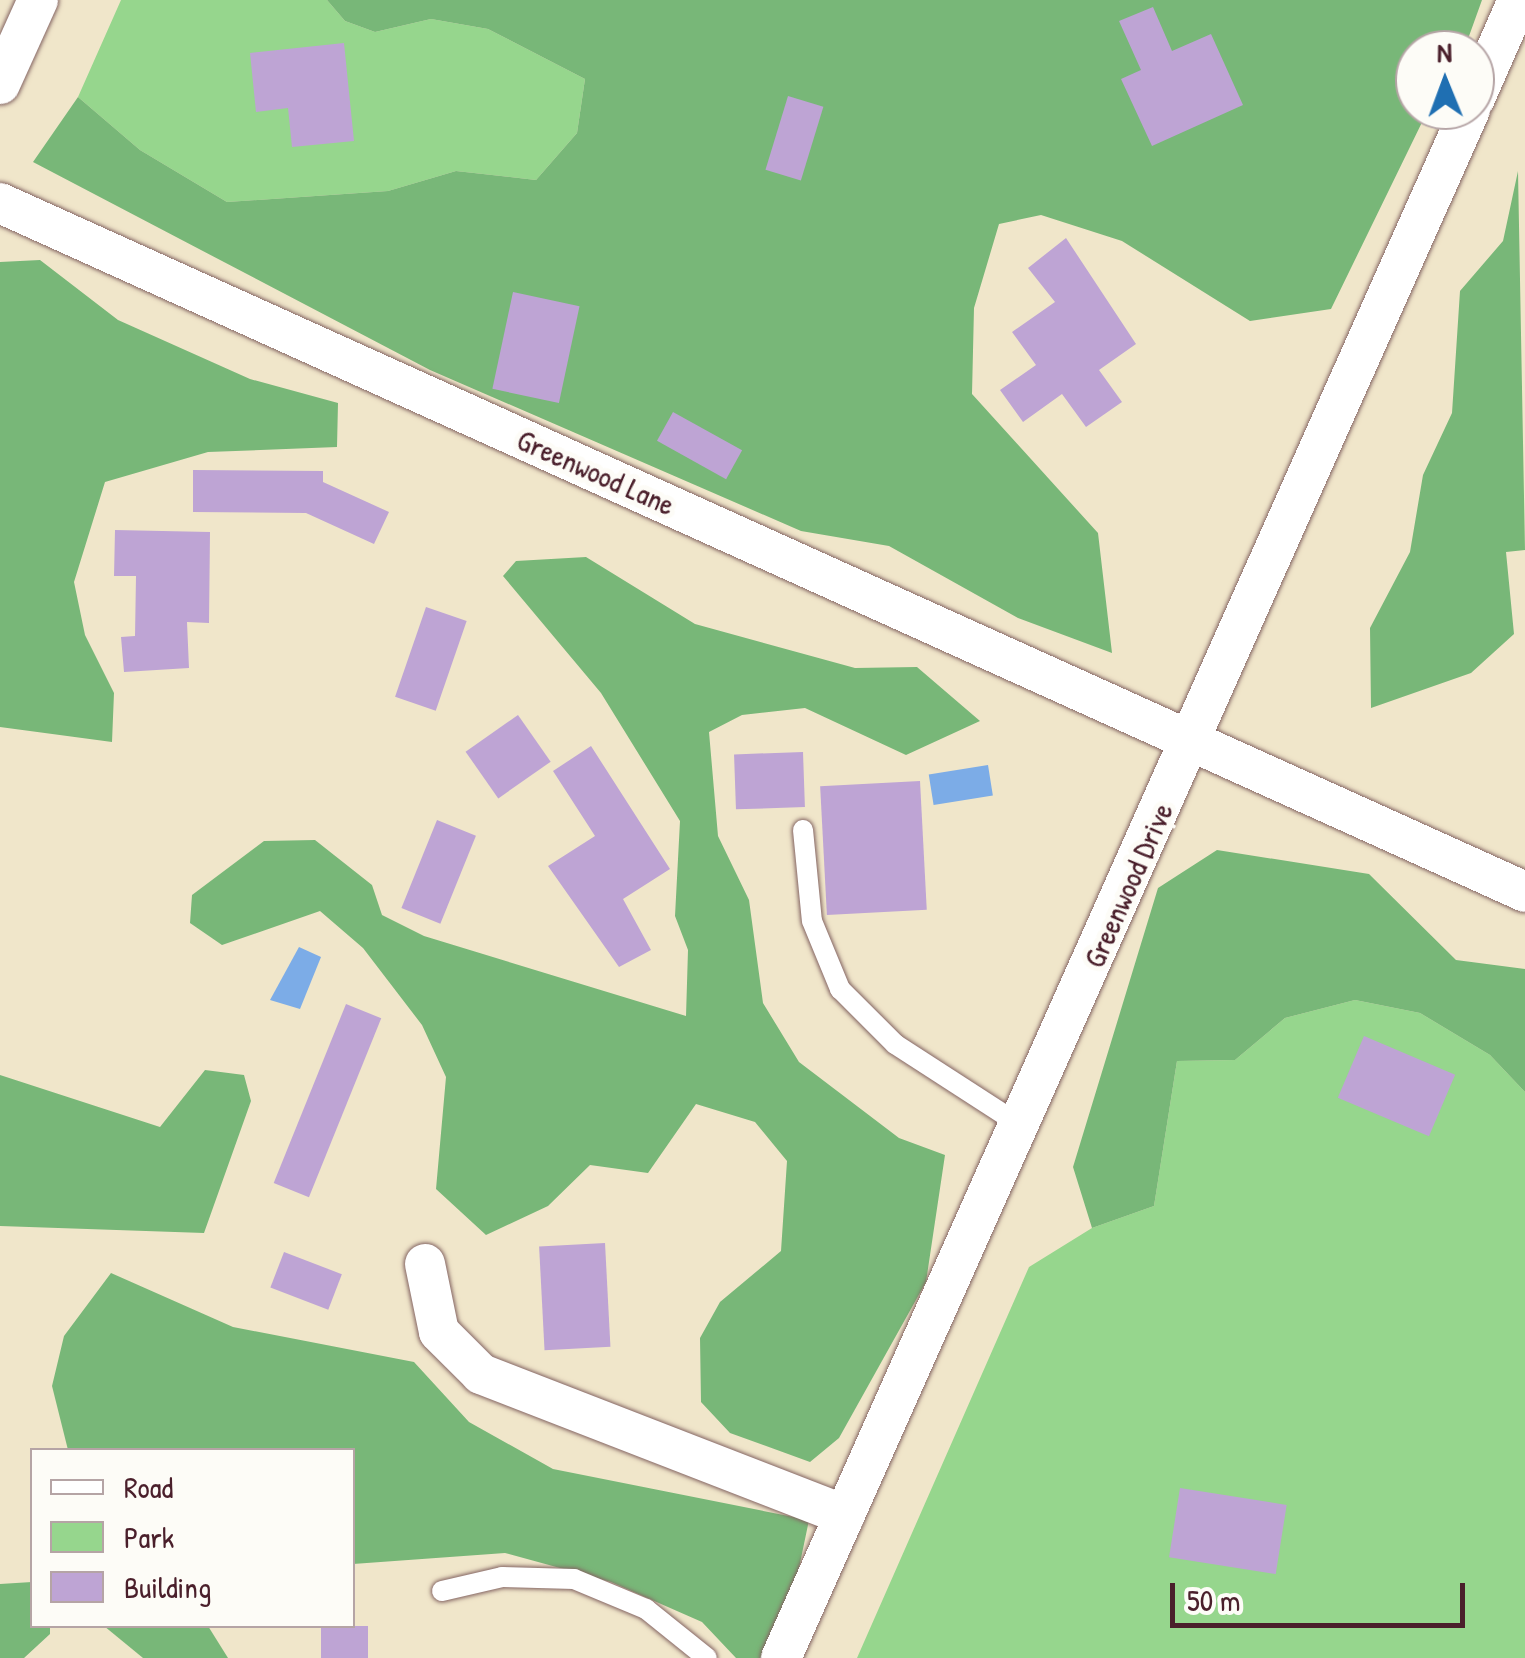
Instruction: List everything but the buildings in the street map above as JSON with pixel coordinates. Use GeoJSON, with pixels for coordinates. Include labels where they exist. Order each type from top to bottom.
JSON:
{"type":"FeatureCollection","features":[{"type":"Feature","properties":{"kind":"street"},"geometry":{"type":"LineString","coordinates":[[0,84],[38,0]]}},
{"type":"Feature","properties":{"kind":"street"},"geometry":{"type":"LineString","coordinates":[[1495,52],[1518,0]]}},
{"type":"Feature","properties":{"kind":"street","name":"Greenwood Drive"},"geometry":{"type":"LineString","coordinates":[[781,1658],[1461,130]]}},
{"type":"Feature","properties":{"kind":"street","name":"Greenwood Lane"},"geometry":{"type":"LineString","coordinates":[[0,203],[1525,892]]}},
{"type":"Feature","properties":{"kind":"street"},"geometry":{"type":"LineString","coordinates":[[425,1264],[438,1332],[480,1374],[845,1515]]}},
{"type":"Feature","properties":{"kind":"lane"},"geometry":{"type":"LineString","coordinates":[[803,830],[812,921],[840,989],[896,1044],[1020,1125]]}},
{"type":"Feature","properties":{"kind":"lane"},"geometry":{"type":"LineString","coordinates":[[442,1591],[502,1578],[574,1579],[646,1609],[707,1658]]}},
{"type":"Feature","properties":{"kind":"green space"},"geometry":{"type":"Polygon","coordinates":[[[121,0],[327,0],[345,21],[375,32],[431,19],[488,29],[585,79],[577,133],[536,180],[456,171],[388,191],[227,202],[140,150],[78,97],[121,0]]]}},
{"type":"Feature","properties":{"kind":"green space"},"geometry":{"type":"Polygon","coordinates":[[[327,0],[1482,0],[1471,30],[1395,30],[1395,130],[1418,130],[1331,309],[1250,321],[1122,241],[1041,215],[999,224],[974,308],[972,394],[1098,533],[1112,653],[1018,618],[889,546],[801,531],[430,370],[33,162],[78,97],[140,150],[227,202],[388,191],[456,171],[536,180],[577,133],[585,79],[488,29],[431,19],[375,32],[345,21],[327,0]]]}},
{"type":"Feature","properties":{"kind":"green space"},"geometry":{"type":"Polygon","coordinates":[[[1518,171],[1525,550],[1506,552],[1514,634],[1471,673],[1371,708],[1370,628],[1410,552],[1423,475],[1452,413],[1460,291],[1503,241],[1518,171]]]}},
{"type":"Feature","properties":{"kind":"green space"},"geometry":{"type":"Polygon","coordinates":[[[40,260],[118,320],[250,379],[338,403],[337,447],[208,452],[105,482],[74,582],[85,635],[114,693],[112,742],[0,727],[0,262],[40,260]]]}},
{"type":"Feature","properties":{"kind":"green space"},"geometry":{"type":"Polygon","coordinates":[[[586,557],[695,624],[855,668],[917,667],[980,721],[906,755],[805,708],[742,715],[709,732],[718,836],[749,900],[763,1003],[799,1062],[899,1138],[945,1155],[926,1282],[839,1438],[810,1462],[730,1433],[701,1402],[700,1338],[720,1302],[781,1251],[787,1161],[755,1122],[696,1104],[648,1173],[590,1165],[548,1206],[486,1235],[436,1189],[446,1077],[422,1025],[363,948],[320,911],[222,945],[190,923],[192,895],[264,841],[315,840],[372,885],[382,915],[424,936],[686,1016],[688,950],[675,916],[680,821],[601,693],[503,576],[516,561],[586,557]]]}},
{"type":"Feature","properties":{"kind":"green space"},"geometry":{"type":"Polygon","coordinates":[[[1217,850],[1369,874],[1456,960],[1525,969],[1525,1092],[1490,1055],[1420,1013],[1355,1000],[1285,1018],[1235,1060],[1177,1061],[1154,1206],[1092,1228],[1073,1167],[1158,888],[1217,850]]]}},
{"type":"Feature","properties":{"kind":"green space"},"geometry":{"type":"Polygon","coordinates":[[[1355,1000],[1420,1013],[1490,1055],[1525,1092],[1525,1658],[857,1658],[1029,1267],[1092,1228],[1154,1206],[1177,1061],[1235,1060],[1285,1018],[1355,1000]]]}},
{"type":"Feature","properties":{"kind":"green space"},"geometry":{"type":"Polygon","coordinates":[[[205,1070],[244,1075],[251,1101],[204,1233],[0,1226],[0,1075],[160,1127],[205,1070]]]}},
{"type":"Feature","properties":{"kind":"green space"},"geometry":{"type":"Polygon","coordinates":[[[111,1273],[233,1327],[414,1362],[469,1422],[553,1469],[809,1520],[788,1621],[761,1658],[736,1658],[702,1622],[611,1582],[505,1553],[355,1564],[355,1448],[68,1448],[52,1386],[64,1336],[111,1273]]]}},
{"type":"Feature","properties":{"kind":"green space"},"geometry":{"type":"Polygon","coordinates":[[[30,1582],[30,1628],[50,1628],[50,1634],[24,1658],[0,1658],[0,1584],[30,1582]]]}},
{"type":"Feature","properties":{"kind":"green space"},"geometry":{"type":"Polygon","coordinates":[[[106,1628],[209,1628],[228,1658],[143,1658],[106,1628]]]}},
{"type":"Feature","properties":{"kind":"water"},"geometry":{"type":"Polygon","coordinates":[[[988,765],[993,796],[934,805],[929,774],[988,765]]]}},
{"type":"Feature","properties":{"kind":"water"},"geometry":{"type":"Polygon","coordinates":[[[299,947],[321,957],[300,1009],[270,1000],[299,947]]]}}]}
